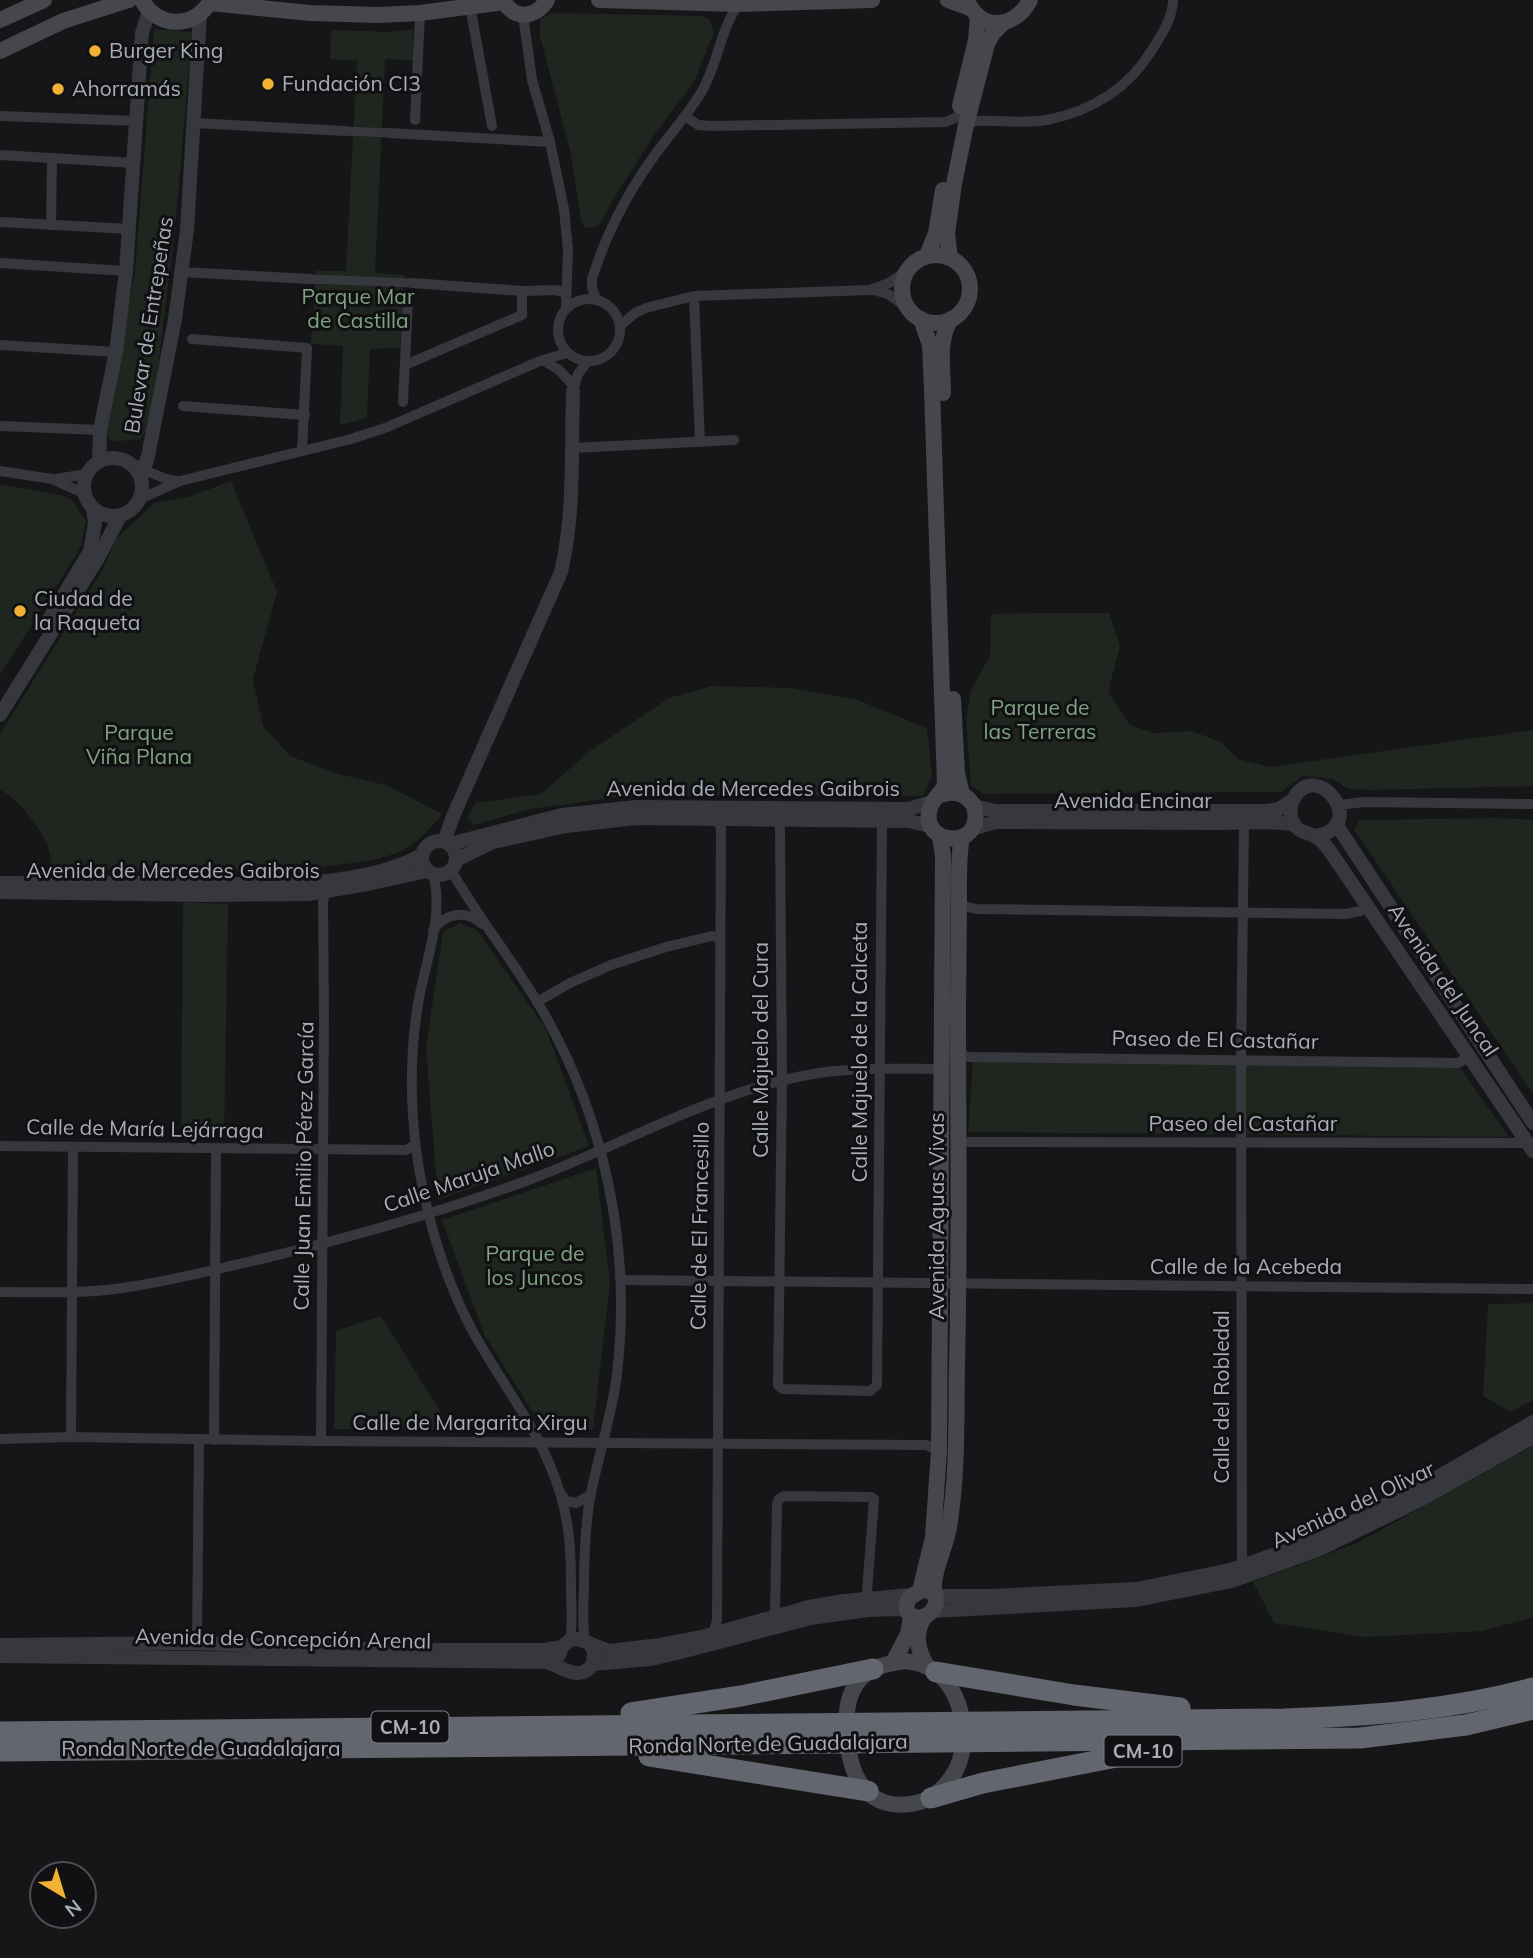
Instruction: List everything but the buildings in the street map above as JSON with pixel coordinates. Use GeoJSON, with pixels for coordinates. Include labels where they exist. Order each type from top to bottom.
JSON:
{"type":"FeatureCollection","features":[{"type":"Feature","properties":{"kind":"highway","name":"CM-10"},"geometry":{"type":"LineString","coordinates":[[474,1727],[526,1718],[610,1715],[667,1709],[839,1678],[883,1666]]}},
{"type":"Feature","properties":{"kind":"highway","name":"CM-10"},"geometry":{"type":"LineString","coordinates":[[932,1669],[1164,1708],[1250,1710],[1334,1717]]}},
{"type":"Feature","properties":{"kind":"highway","name":"Ronda Norte de Guadalajara"},"geometry":{"type":"LineString","coordinates":[[0,1751],[435,1748],[818,1734],[989,1732],[1375,1716],[1437,1709],[1533,1688]]}},
{"type":"Feature","properties":{"kind":"highway","name":"Ronda Norte de Guadalajara"},"geometry":{"type":"LineString","coordinates":[[989,1732],[1360,1738],[1444,1729],[1533,1709]]}},
{"type":"Feature","properties":{"kind":"highway","name":"Ronda Norte de Guadalajara"},"geometry":{"type":"LineString","coordinates":[[0,1732],[474,1727],[818,1734]]}},
{"type":"Feature","properties":{"kind":"highway","name":"CM-10"},"geometry":{"type":"LineString","coordinates":[[930,1798],[983,1783],[1153,1750],[1297,1747],[1360,1738]]}},
{"type":"Feature","properties":{"kind":"highway","name":"CM-10"},"geometry":{"type":"LineString","coordinates":[[435,1748],[503,1754],[645,1755],[868,1791]]}},
{"type":"Feature","properties":{"kind":"main road"},"geometry":{"type":"LineString","coordinates":[[0,20],[44,0]]}},
{"type":"Feature","properties":{"kind":"main road"},"geometry":{"type":"LineString","coordinates":[[0,51],[63,21],[129,0]]}},
{"type":"Feature","properties":{"kind":"main road"},"geometry":{"type":"LineString","coordinates":[[207,6],[310,13],[420,13],[503,1],[514,13],[523,15],[533,14],[542,8],[547,0]]}},
{"type":"Feature","properties":{"kind":"main road"},"geometry":{"type":"LineString","coordinates":[[598,0],[739,4],[872,0]]}},
{"type":"Feature","properties":{"kind":"main road"},"geometry":{"type":"LineString","coordinates":[[948,0],[971,8],[986,21],[1004,22],[1013,20],[1023,12],[1030,0]]}},
{"type":"Feature","properties":{"kind":"main road","name":"Bulevar de Entrepeñas"},"geometry":{"type":"LineString","coordinates":[[143,3],[157,17],[173,23],[191,20],[207,6]]}},
{"type":"Feature","properties":{"kind":"main road"},"geometry":{"type":"LineString","coordinates":[[927,256],[936,233],[976,40],[971,8]]}},
{"type":"Feature","properties":{"kind":"main road"},"geometry":{"type":"LineString","coordinates":[[950,258],[947,234],[961,121],[987,44],[1004,22]]}},
{"type":"Feature","properties":{"kind":"main road"},"geometry":{"type":"LineString","coordinates":[[940,474],[942,345],[945,330],[967,302],[970,288],[966,273],[950,258],[935,254],[927,256],[914,263],[907,271],[902,289],[907,307],[921,319],[938,323],[951,319]]}},
{"type":"Feature","properties":{"kind":"main road"},"geometry":{"type":"LineString","coordinates":[[921,319],[930,345],[940,474],[948,720],[945,785],[929,810],[935,831],[947,839],[967,833],[976,814],[974,806],[962,794],[948,720]]}},
{"type":"Feature","properties":{"kind":"main road"},"geometry":{"type":"LineString","coordinates":[[936,799],[954,792],[962,794]]}},
{"type":"Feature","properties":{"kind":"main road","name":"Avenida Aguas Vivas"},"geometry":{"type":"LineString","coordinates":[[932,1669],[919,1654],[918,1645],[933,1537],[939,1450],[943,856],[935,831]]}},
{"type":"Feature","properties":{"kind":"main road","name":"Avenida Aguas Vivas"},"geometry":{"type":"LineString","coordinates":[[883,1666],[908,1634],[935,1576],[947,1543],[953,1506],[959,1284],[959,905],[967,833]]}},
{"type":"Feature","properties":{"kind":"main road","name":"CM-10"},"geometry":{"type":"LineString","coordinates":[[883,1666],[906,1661],[932,1669]]}},
{"type":"Feature","properties":{"kind":"main road"},"geometry":{"type":"LineString","coordinates":[[868,1791],[856,1779],[850,1765],[847,1706],[850,1694],[860,1679],[883,1666]]}},
{"type":"Feature","properties":{"kind":"main road"},"geometry":{"type":"LineString","coordinates":[[930,1798],[949,1781],[956,1770],[962,1755],[964,1735],[953,1691],[932,1669]]}},
{"type":"Feature","properties":{"kind":"main road","name":"CM-10"},"geometry":{"type":"LineString","coordinates":[[868,1791],[886,1803],[901,1805],[930,1798]]}},
{"type":"Feature","properties":{"kind":"street"},"geometry":{"type":"LineString","coordinates":[[685,116],[698,125],[712,127],[1045,120],[1086,108],[1114,93],[1139,70],[1160,37],[1173,7],[1173,0]]}},
{"type":"Feature","properties":{"kind":"street","name":"Bulevar de Entrepeñas"},"geometry":{"type":"LineString","coordinates":[[99,462],[100,430],[116,352],[126,271],[143,3]]}},
{"type":"Feature","properties":{"kind":"street"},"geometry":{"type":"LineString","coordinates":[[596,300],[592,279],[610,231],[641,175],[685,116],[710,75],[727,26],[739,4]]}},
{"type":"Feature","properties":{"kind":"street","name":"Bulevar de Entrepeñas"},"geometry":{"type":"LineString","coordinates":[[139,473],[146,463],[156,422],[182,272],[193,124],[207,6]]}},
{"type":"Feature","properties":{"kind":"street"},"geometry":{"type":"LineString","coordinates":[[470,6],[492,126]]}},
{"type":"Feature","properties":{"kind":"street"},"geometry":{"type":"LineString","coordinates":[[415,120],[420,13]]}},
{"type":"Feature","properties":{"kind":"street"},"geometry":{"type":"LineString","coordinates":[[444,843],[452,819],[555,590],[569,537],[573,482],[573,388],[569,354],[560,341],[559,323],[566,309],[567,288],[564,209],[550,142],[532,80],[523,15]]}},
{"type":"Feature","properties":{"kind":"street"},"geometry":{"type":"LineString","coordinates":[[0,116],[137,121]]}},
{"type":"Feature","properties":{"kind":"street"},"geometry":{"type":"LineString","coordinates":[[193,124],[550,142]]}},
{"type":"Feature","properties":{"kind":"street"},"geometry":{"type":"LineString","coordinates":[[0,155],[134,163]]}},
{"type":"Feature","properties":{"kind":"street"},"geometry":{"type":"LineString","coordinates":[[51,158],[51,225]]}},
{"type":"Feature","properties":{"kind":"street"},"geometry":{"type":"LineString","coordinates":[[0,222],[130,229]]}},
{"type":"Feature","properties":{"kind":"street"},"geometry":{"type":"LineString","coordinates":[[0,263],[126,271]]}},
{"type":"Feature","properties":{"kind":"street"},"geometry":{"type":"LineString","coordinates":[[873,290],[907,271]]}},
{"type":"Feature","properties":{"kind":"street"},"geometry":{"type":"LineString","coordinates":[[182,272],[523,290],[567,288]]}},
{"type":"Feature","properties":{"kind":"street"},"geometry":{"type":"LineString","coordinates":[[567,288],[578,300]]}},
{"type":"Feature","properties":{"kind":"street"},"geometry":{"type":"LineString","coordinates":[[405,365],[522,315],[523,290]]}},
{"type":"Feature","properties":{"kind":"street"},"geometry":{"type":"LineString","coordinates":[[620,326],[635,313],[658,304],[694,296],[873,290],[888,294],[907,307]]}},
{"type":"Feature","properties":{"kind":"street"},"geometry":{"type":"LineString","coordinates":[[694,296],[700,442]]}},
{"type":"Feature","properties":{"kind":"street"},"geometry":{"type":"LineString","coordinates":[[403,402],[408,300]]}},
{"type":"Feature","properties":{"kind":"street"},"geometry":{"type":"LineString","coordinates":[[0,715],[99,558],[120,516],[132,509],[140,499],[180,481],[385,428],[541,361],[569,354],[588,361],[611,353],[620,333],[620,326],[614,312],[606,304],[596,300],[578,300],[566,309]]}},
{"type":"Feature","properties":{"kind":"street"},"geometry":{"type":"LineString","coordinates":[[614,312],[635,313]]}},
{"type":"Feature","properties":{"kind":"street"},"geometry":{"type":"LineString","coordinates":[[192,340],[307,348],[302,451]]}},
{"type":"Feature","properties":{"kind":"street"},"geometry":{"type":"LineString","coordinates":[[541,361],[560,341]]}},
{"type":"Feature","properties":{"kind":"street"},"geometry":{"type":"LineString","coordinates":[[0,345],[116,352]]}},
{"type":"Feature","properties":{"kind":"street"},"geometry":{"type":"LineString","coordinates":[[541,361],[559,370],[573,388]]}},
{"type":"Feature","properties":{"kind":"street"},"geometry":{"type":"LineString","coordinates":[[573,388],[588,361]]}},
{"type":"Feature","properties":{"kind":"street"},"geometry":{"type":"LineString","coordinates":[[183,406],[305,415]]}},
{"type":"Feature","properties":{"kind":"street"},"geometry":{"type":"LineString","coordinates":[[0,426],[100,430]]}},
{"type":"Feature","properties":{"kind":"street"},"geometry":{"type":"LineString","coordinates":[[572,448],[734,440]]}},
{"type":"Feature","properties":{"kind":"street"},"geometry":{"type":"LineString","coordinates":[[85,494],[88,474],[99,462],[120,459],[139,473],[142,484],[140,499]]}},
{"type":"Feature","properties":{"kind":"street"},"geometry":{"type":"LineString","coordinates":[[0,471],[52,479],[85,494],[93,508],[95,523],[90,551],[0,698]]}},
{"type":"Feature","properties":{"kind":"street"},"geometry":{"type":"LineString","coordinates":[[139,473],[149,472],[180,481]]}},
{"type":"Feature","properties":{"kind":"street"},"geometry":{"type":"LineString","coordinates":[[52,479],[88,474]]}},
{"type":"Feature","properties":{"kind":"street"},"geometry":{"type":"LineString","coordinates":[[93,508],[103,514],[120,516]]}},
{"type":"Feature","properties":{"kind":"street"},"geometry":{"type":"LineString","coordinates":[[1318,786],[1331,793],[1339,805],[1336,824],[1322,834],[1314,835],[1306,834],[1294,824],[1290,808],[1303,789],[1318,786]]}},
{"type":"Feature","properties":{"kind":"street","name":"Avenida de Mercedes Gaibrois"},"geometry":{"type":"LineString","coordinates":[[444,843],[562,816],[636,807],[909,809],[936,799]]}},
{"type":"Feature","properties":{"kind":"street","name":"Avenida Encinar"},"geometry":{"type":"LineString","coordinates":[[974,806],[995,811],[1268,811],[1293,800]]}},
{"type":"Feature","properties":{"kind":"street"},"geometry":{"type":"LineString","coordinates":[[1339,805],[1364,802],[1533,804]]}},
{"type":"Feature","properties":{"kind":"street","name":"Avenida de Mercedes Gaibrois"},"geometry":{"type":"LineString","coordinates":[[454,865],[493,842],[566,826],[636,818],[909,821],[935,831]]}},
{"type":"Feature","properties":{"kind":"street","name":"Calle de El Francesillo"},"geometry":{"type":"LineString","coordinates":[[713,1634],[717,1620],[721,1099],[721,828],[717,819]]}},
{"type":"Feature","properties":{"kind":"street","name":"Calle Majuelo del Cura"},"geometry":{"type":"LineString","coordinates":[[776,819],[780,827],[782,1081],[778,1283]]}},
{"type":"Feature","properties":{"kind":"street","name":"Calle Majuelo de la Calceta"},"geometry":{"type":"LineString","coordinates":[[778,1283],[779,1388],[870,1391],[877,1385],[882,820]]}},
{"type":"Feature","properties":{"kind":"street","name":"Avenida Encinar"},"geometry":{"type":"LineString","coordinates":[[967,833],[995,821],[1294,824]]}},
{"type":"Feature","properties":{"kind":"street","name":"Calle del Robledal"},"geometry":{"type":"LineString","coordinates":[[1242,1566],[1240,1286],[1244,822]]}},
{"type":"Feature","properties":{"kind":"street","name":"Avenida del Juncal"},"geometry":{"type":"LineString","coordinates":[[1336,824],[1533,1123]]}},
{"type":"Feature","properties":{"kind":"street","name":"Avenida del Juncal"},"geometry":{"type":"LineString","coordinates":[[1314,835],[1330,851],[1530,1147]]}},
{"type":"Feature","properties":{"kind":"street"},"geometry":{"type":"LineString","coordinates":[[444,843],[455,851],[454,865],[489,930],[537,1002],[565,1054],[586,1102],[611,1194],[621,1277],[617,1375],[591,1495],[584,1568],[588,1643],[595,1658],[584,1673],[576,1674],[564,1669],[560,1662],[571,1611],[569,1531],[561,1494],[540,1442],[472,1329],[443,1262],[429,1214],[415,1145],[412,1086],[416,1012],[433,930],[437,894],[422,855],[426,848],[444,843]]}},
{"type":"Feature","properties":{"kind":"street","name":"Avenida de Mercedes Gaibrois"},"geometry":{"type":"LineString","coordinates":[[0,883],[308,883],[365,874],[406,863],[422,855]]}},
{"type":"Feature","properties":{"kind":"street"},"geometry":{"type":"LineString","coordinates":[[430,873],[441,875],[454,865]]}},
{"type":"Feature","properties":{"kind":"street","name":"Avenida de Mercedes Gaibrois"},"geometry":{"type":"LineString","coordinates":[[0,892],[205,895],[326,892],[430,873]]}},
{"type":"Feature","properties":{"kind":"street","name":"Calle Juan Emilio Pérez García"},"geometry":{"type":"LineString","coordinates":[[321,1441],[323,901],[326,892]]}},
{"type":"Feature","properties":{"kind":"street"},"geometry":{"type":"LineString","coordinates":[[959,905],[976,909],[1346,914],[1368,906]]}},
{"type":"Feature","properties":{"kind":"street"},"geometry":{"type":"LineString","coordinates":[[433,930],[440,921],[461,914],[475,918],[489,930]]}},
{"type":"Feature","properties":{"kind":"street"},"geometry":{"type":"LineString","coordinates":[[537,1002],[570,983],[634,957],[697,939],[712,936],[720,938]]}},
{"type":"Feature","properties":{"kind":"street","name":"Paseo de El Castañar"},"geometry":{"type":"LineString","coordinates":[[959,1055],[1458,1063],[1469,1057]]}},
{"type":"Feature","properties":{"kind":"street","name":"Calle Maruja Mallo"},"geometry":{"type":"LineString","coordinates":[[0,1292],[72,1292],[147,1284],[321,1244],[429,1214],[523,1182],[721,1099],[782,1081],[845,1070],[941,1069]]}},
{"type":"Feature","properties":{"kind":"street","name":"Paseo del Castañar"},"geometry":{"type":"LineString","coordinates":[[959,1142],[1530,1147]]}},
{"type":"Feature","properties":{"kind":"street","name":"Calle de María Lejárraga"},"geometry":{"type":"LineString","coordinates":[[0,1146],[406,1150],[415,1145]]}},
{"type":"Feature","properties":{"kind":"street"},"geometry":{"type":"LineString","coordinates":[[71,1437],[73,1148]]}},
{"type":"Feature","properties":{"kind":"street"},"geometry":{"type":"LineString","coordinates":[[214,1440],[216,1149]]}},
{"type":"Feature","properties":{"kind":"street","name":"Calle de la Acebeda"},"geometry":{"type":"LineString","coordinates":[[621,1277],[625,1280],[778,1283],[1533,1289]]}},
{"type":"Feature","properties":{"kind":"street","name":"Avenida del Olivar"},"geometry":{"type":"LineString","coordinates":[[922,1604],[991,1596],[1136,1589],[1242,1566],[1322,1538],[1431,1481],[1533,1422]]}},
{"type":"Feature","properties":{"kind":"street","name":"Calle de Margarita Xirgu"},"geometry":{"type":"LineString","coordinates":[[0,1439],[71,1437],[926,1445],[939,1450]]}},
{"type":"Feature","properties":{"kind":"street","name":"Avenida del Olivar"},"geometry":{"type":"LineString","coordinates":[[922,1604],[1136,1600],[1232,1581],[1320,1549],[1424,1497],[1533,1437]]}},
{"type":"Feature","properties":{"kind":"street"},"geometry":{"type":"LineString","coordinates":[[197,1643],[199,1440]]}},
{"type":"Feature","properties":{"kind":"street"},"geometry":{"type":"LineString","coordinates":[[561,1494],[566,1501],[576,1503],[591,1495]]}},
{"type":"Feature","properties":{"kind":"street"},"geometry":{"type":"LineString","coordinates":[[775,1615],[777,1504],[784,1496],[874,1499],[867,1592],[869,1598]]}},
{"type":"Feature","properties":{"kind":"street"},"geometry":{"type":"LineString","coordinates":[[566,1644],[578,1639],[609,1651],[624,1650],[683,1641],[809,1607],[869,1598],[922,1604]]}},
{"type":"Feature","properties":{"kind":"street"},"geometry":{"type":"LineString","coordinates":[[593,1664],[651,1659],[811,1618],[868,1610],[900,1609],[922,1604]]}},
{"type":"Feature","properties":{"kind":"street","name":"Avenida de Concepción Arenal"},"geometry":{"type":"LineString","coordinates":[[0,1645],[197,1643],[385,1650],[545,1650],[566,1644]]}},
{"type":"Feature","properties":{"kind":"street","name":"Avenida de Concepción Arenal"},"geometry":{"type":"LineString","coordinates":[[0,1656],[546,1662],[564,1669]]}},
{"type":"Feature","properties":{"kind":"green space"},"geometry":{"type":"Polygon","coordinates":[[[551,13],[701,16],[709,19],[714,32],[694,82],[652,138],[600,224],[594,228],[584,227],[581,220],[571,154],[540,36],[540,20],[551,13]]]}},
{"type":"Feature","properties":{"kind":"green space"},"geometry":{"type":"Polygon","coordinates":[[[154,29],[192,32],[175,230],[152,414],[146,432],[139,440],[112,441],[107,435],[109,411],[135,271],[154,29]]]}},
{"type":"Feature","properties":{"kind":"green space","name":"Parque Mar de Castilla"},"geometry":{"type":"Polygon","coordinates":[[[413,29],[413,60],[385,59],[375,273],[404,275],[400,348],[370,349],[367,418],[340,425],[343,346],[311,344],[316,271],[346,271],[357,61],[330,59],[331,30],[391,32],[413,29]]]}},
{"type":"Feature","properties":{"kind":"green space","name":"Parque Viña Plana"},"geometry":{"type":"Polygon","coordinates":[[[231,481],[277,592],[253,679],[263,726],[290,756],[334,773],[386,785],[442,814],[409,847],[388,856],[352,863],[230,871],[53,871],[47,844],[39,830],[20,806],[0,790],[0,734],[104,567],[116,539],[155,503],[191,496],[231,481]]]}},
{"type":"Feature","properties":{"kind":"green space","name":"Ciudad de la Raqueta"},"geometry":{"type":"Polygon","coordinates":[[[0,486],[60,495],[72,500],[86,521],[81,547],[0,675],[0,486]]]}},
{"type":"Feature","properties":{"kind":"green space","name":"Parque de las Terreras"},"geometry":{"type":"Polygon","coordinates":[[[1109,613],[1120,646],[1108,692],[1130,725],[1154,733],[1191,731],[1221,742],[1238,759],[1270,767],[1533,730],[1533,786],[1369,790],[1347,788],[1333,779],[1303,776],[1281,792],[983,794],[971,785],[966,720],[971,691],[990,655],[991,614],[1109,613]]]}},
{"type":"Feature","properties":{"kind":"green space"},"geometry":{"type":"Polygon","coordinates":[[[712,686],[793,688],[858,700],[927,728],[932,775],[923,796],[619,797],[530,809],[474,825],[467,818],[475,803],[541,794],[591,750],[669,698],[712,686]]]}},
{"type":"Feature","properties":{"kind":"green space"},"geometry":{"type":"Polygon","coordinates":[[[1360,820],[1533,820],[1533,1094],[1354,829],[1360,820]]]}},
{"type":"Feature","properties":{"kind":"green space"},"geometry":{"type":"Polygon","coordinates":[[[183,902],[228,904],[224,1137],[181,1135],[183,902]]]}},
{"type":"Feature","properties":{"kind":"green space","name":"Parque de los Juncos"},"geometry":{"type":"Polygon","coordinates":[[[460,923],[477,930],[546,1029],[589,1146],[438,1200],[426,1048],[443,932],[460,923]]]}},
{"type":"Feature","properties":{"kind":"green space"},"geometry":{"type":"Polygon","coordinates":[[[973,1061],[1460,1068],[1509,1137],[968,1132],[973,1061]]]}},
{"type":"Feature","properties":{"kind":"green space","name":"Parque de los Juncos"},"geometry":{"type":"Polygon","coordinates":[[[596,1168],[610,1283],[593,1429],[545,1432],[484,1334],[442,1220],[596,1168]]]}},
{"type":"Feature","properties":{"kind":"green space"},"geometry":{"type":"Polygon","coordinates":[[[1533,1303],[1533,1400],[1511,1412],[1483,1396],[1488,1304],[1533,1303]]]}},
{"type":"Feature","properties":{"kind":"green space"},"geometry":{"type":"Polygon","coordinates":[[[381,1316],[451,1429],[334,1429],[336,1331],[381,1316]]]}},
{"type":"Feature","properties":{"kind":"green space"},"geometry":{"type":"Polygon","coordinates":[[[1533,1446],[1533,1617],[1482,1631],[1364,1637],[1274,1623],[1253,1582],[1357,1543],[1533,1446]]]}},
{"type":"Feature","properties":{"kind":"place","name":"Burger King"},"geometry":{"type":"Point","coordinates":[95,51]}},
{"type":"Feature","properties":{"kind":"place","name":"Fundación CI3"},"geometry":{"type":"Point","coordinates":[268,84]}},
{"type":"Feature","properties":{"kind":"place","name":"Ahorramás"},"geometry":{"type":"Point","coordinates":[58,89]}},
{"type":"Feature","properties":{"kind":"place","name":"Ciudad de la Raqueta"},"geometry":{"type":"Point","coordinates":[20,611]}}]}
